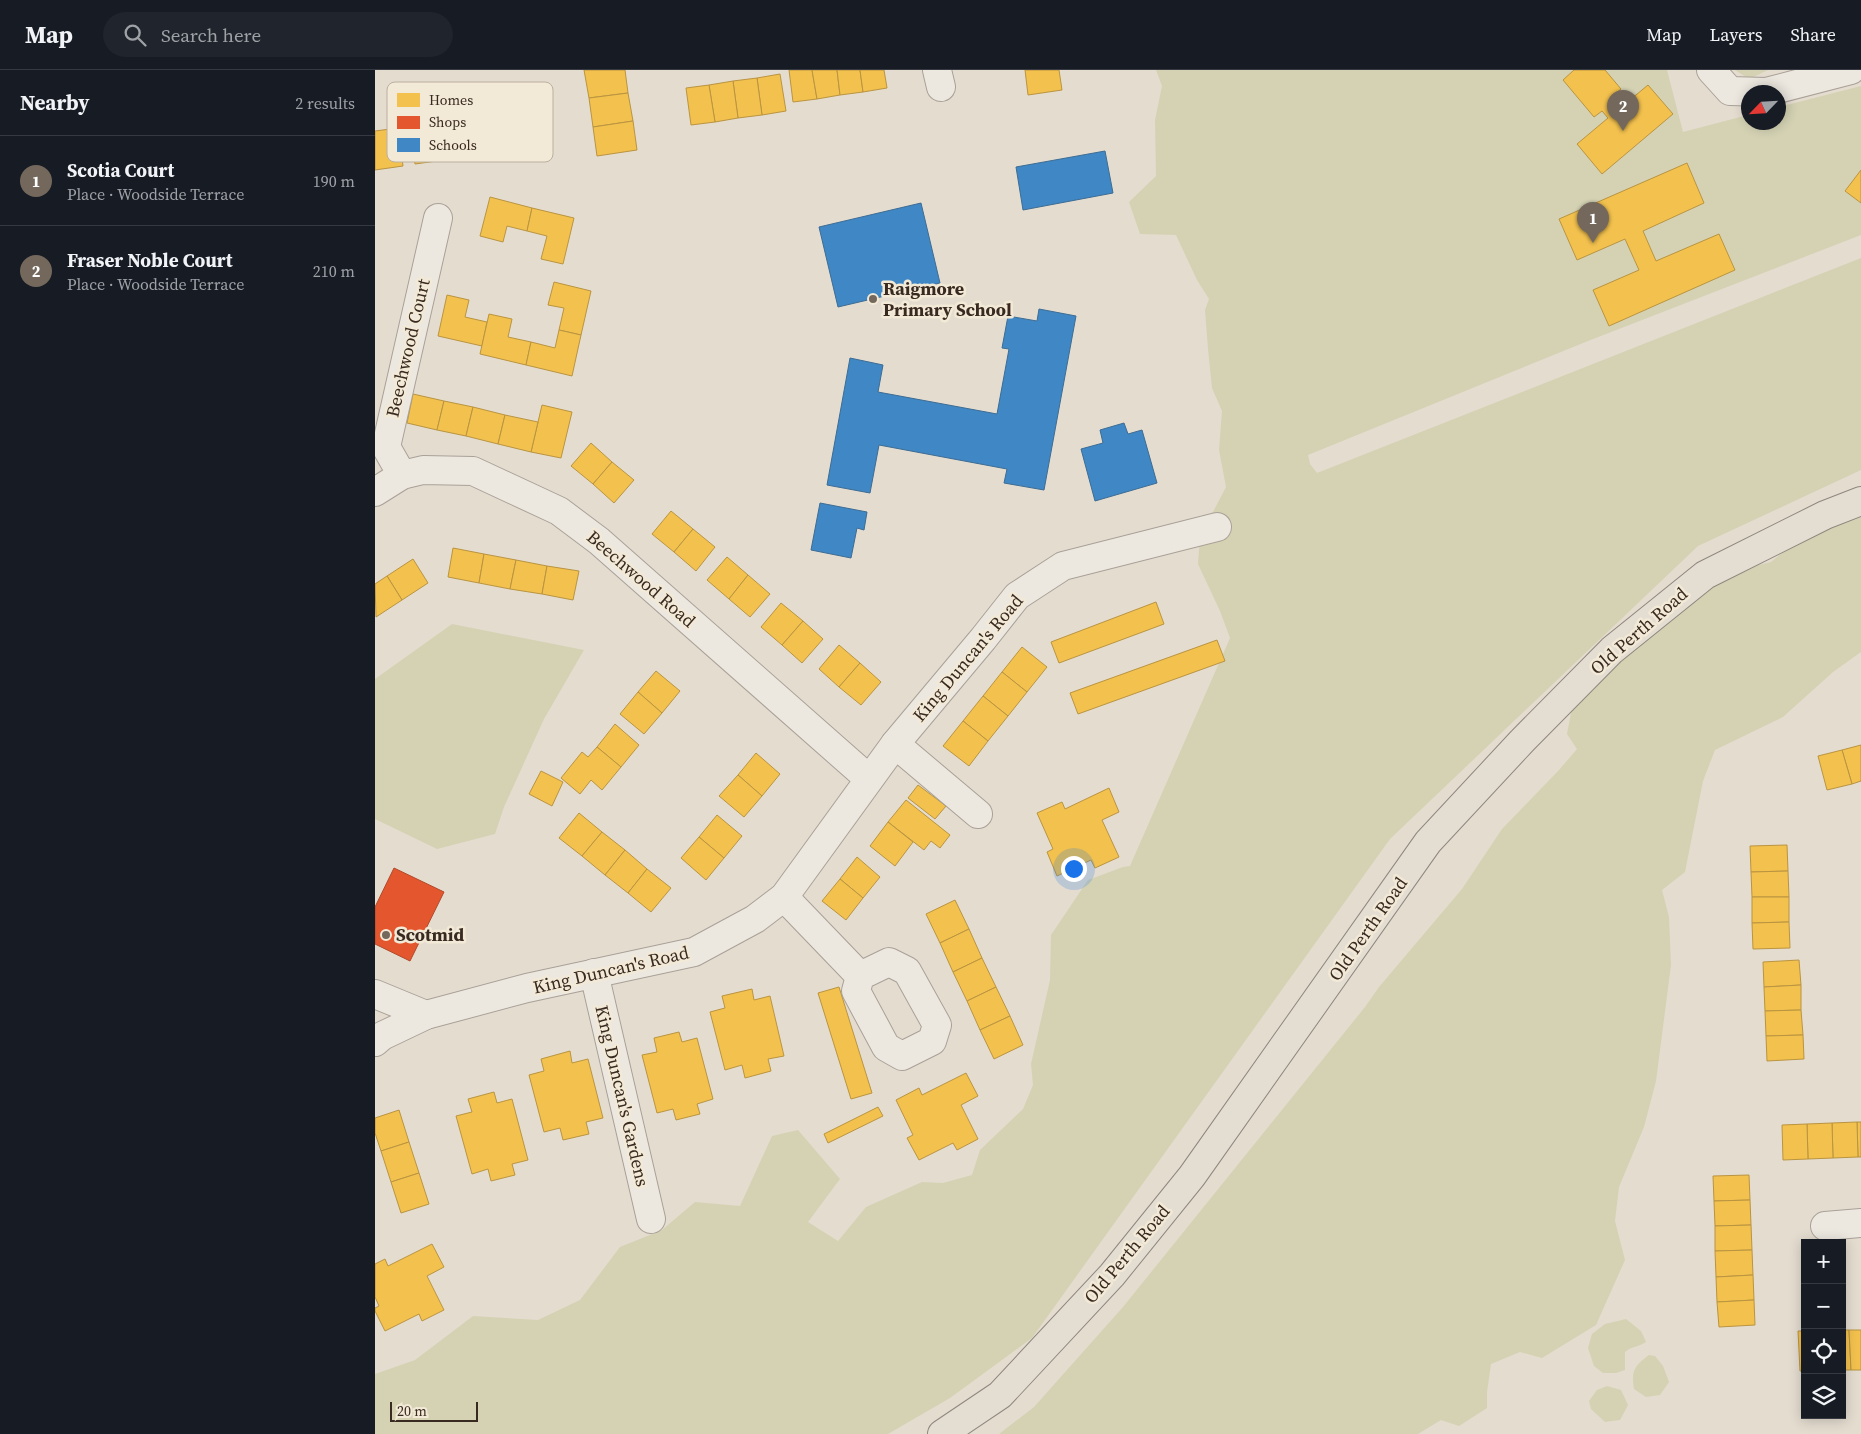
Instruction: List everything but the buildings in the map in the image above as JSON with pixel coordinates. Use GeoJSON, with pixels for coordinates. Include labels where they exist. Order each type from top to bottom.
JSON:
{"type":"FeatureCollection","features":[{"type":"Feature","properties":{"kind":"main road","name":"Old Perth Road"},"geometry":{"type":"LineString","coordinates":[[943,1434],[1000,1395],[1112,1274],[1192,1176],[1429,842],[1522,741],[1612,650],[1705,575],[1825,515],[1861,501]]}},
{"type":"Feature","properties":{"kind":"street"},"geometry":{"type":"LineString","coordinates":[[1711,70],[1730,91],[1767,92],[1851,70]]}},
{"type":"Feature","properties":{"kind":"street","name":"Beechwood Court"},"geometry":{"type":"LineString","coordinates":[[402,475],[386,447],[438,218]]}},
{"type":"Feature","properties":{"kind":"street","name":"Beechwood Road"},"geometry":{"type":"LineString","coordinates":[[375,492],[402,475],[423,470],[473,471],[559,511],[599,541],[869,779]]}},
{"type":"Feature","properties":{"kind":"street","name":"King Duncan's Road"},"geometry":{"type":"LineString","coordinates":[[375,1042],[382,1036],[426,1015],[527,988],[694,952],[755,919],[784,897],[895,744],[983,640],[1017,596],[1063,566],[1217,527]]}},
{"type":"Feature","properties":{"kind":"street"},"geometry":{"type":"LineString","coordinates":[[895,744],[978,814]]}},
{"type":"Feature","properties":{"kind":"street"},"geometry":{"type":"LineString","coordinates":[[784,897],[860,976]]}},
{"type":"Feature","properties":{"kind":"street","name":"King Duncan's Gardens"},"geometry":{"type":"LineString","coordinates":[[594,973],[651,1219]]}},
{"type":"Feature","properties":{"kind":"street"},"geometry":{"type":"LineString","coordinates":[[375,994],[426,1015]]}},
{"type":"Feature","properties":{"kind":"street"},"geometry":{"type":"LineString","coordinates":[[1825,1226],[1861,1223]]}},
{"type":"Feature","properties":{"kind":"shaded area"},"geometry":{"type":"Polygon","coordinates":[[[1156,70],[1667,70],[1683,132],[1741,117],[1741,130],[1786,130],[1786,105],[1861,86],[1861,235],[1588,341],[1308,455],[1310,464],[1317,473],[1861,258],[1861,470],[1698,546],[1390,839],[1032,1338],[950,1398],[888,1434],[375,1434],[375,1374],[415,1360],[473,1316],[538,1320],[580,1300],[620,1247],[662,1230],[695,1202],[740,1206],[772,1136],[798,1130],[840,1179],[808,1222],[838,1241],[866,1207],[922,1182],[943,1183],[972,1175],[980,1150],[1023,1109],[1033,1085],[1031,1064],[1050,980],[1051,935],[1088,880],[1130,866],[1230,638],[1220,611],[1198,564],[1200,537],[1226,487],[1219,450],[1222,411],[1212,388],[1208,349],[1205,310],[1209,299],[1197,280],[1176,235],[1140,234],[1129,202],[1156,176],[1155,120],[1162,86],[1156,70]]]}},
{"type":"Feature","properties":{"kind":"shaded area"},"geometry":{"type":"Polygon","coordinates":[[[1735,70],[1768,70],[1749,79],[1735,70]]]}},
{"type":"Feature","properties":{"kind":"shaded area"},"geometry":{"type":"Polygon","coordinates":[[[1861,508],[1861,652],[1833,672],[1783,717],[1715,750],[1703,781],[1685,872],[1662,890],[1669,917],[1671,965],[1656,1081],[1644,1127],[1619,1187],[1615,1221],[1625,1260],[1596,1325],[1542,1358],[1520,1352],[1491,1364],[1487,1408],[1459,1426],[1441,1420],[1418,1434],[999,1434],[1034,1407],[1123,1307],[1365,1007],[1379,987],[1462,889],[1502,829],[1577,749],[1567,734],[1575,692],[1713,576],[1771,562],[1800,538],[1861,508]]]}},
{"type":"Feature","properties":{"kind":"shaded area"},"geometry":{"type":"Polygon","coordinates":[[[452,624],[584,650],[544,719],[504,807],[495,834],[437,849],[375,819],[375,679],[452,624]]]}},
{"type":"Feature","properties":{"kind":"shaded area"},"geometry":{"type":"Polygon","coordinates":[[[1626,1319],[1641,1331],[1646,1342],[1625,1352],[1625,1370],[1616,1373],[1603,1373],[1594,1366],[1588,1348],[1592,1334],[1605,1324],[1626,1319]]]}},
{"type":"Feature","properties":{"kind":"shaded area"},"geometry":{"type":"Polygon","coordinates":[[[1649,1355],[1655,1356],[1663,1366],[1669,1382],[1660,1395],[1646,1397],[1634,1389],[1633,1373],[1640,1362],[1649,1355]]]}},
{"type":"Feature","properties":{"kind":"shaded area"},"geometry":{"type":"Polygon","coordinates":[[[1607,1386],[1621,1390],[1628,1405],[1620,1420],[1605,1422],[1591,1409],[1589,1401],[1597,1390],[1607,1386]]]}},
{"type":"Feature","properties":{"kind":"place","name":"Fraser Noble Court"},"geometry":{"type":"Point","coordinates":[1623,131]}},
{"type":"Feature","properties":{"kind":"place","name":"Scotia Court"},"geometry":{"type":"Point","coordinates":[1593,243]}},
{"type":"Feature","properties":{"kind":"place","name":"Raigmore Primary School"},"geometry":{"type":"Point","coordinates":[873,299]}},
{"type":"Feature","properties":{"kind":"place","name":"Scotmid"},"geometry":{"type":"Point","coordinates":[386,935]}}]}
